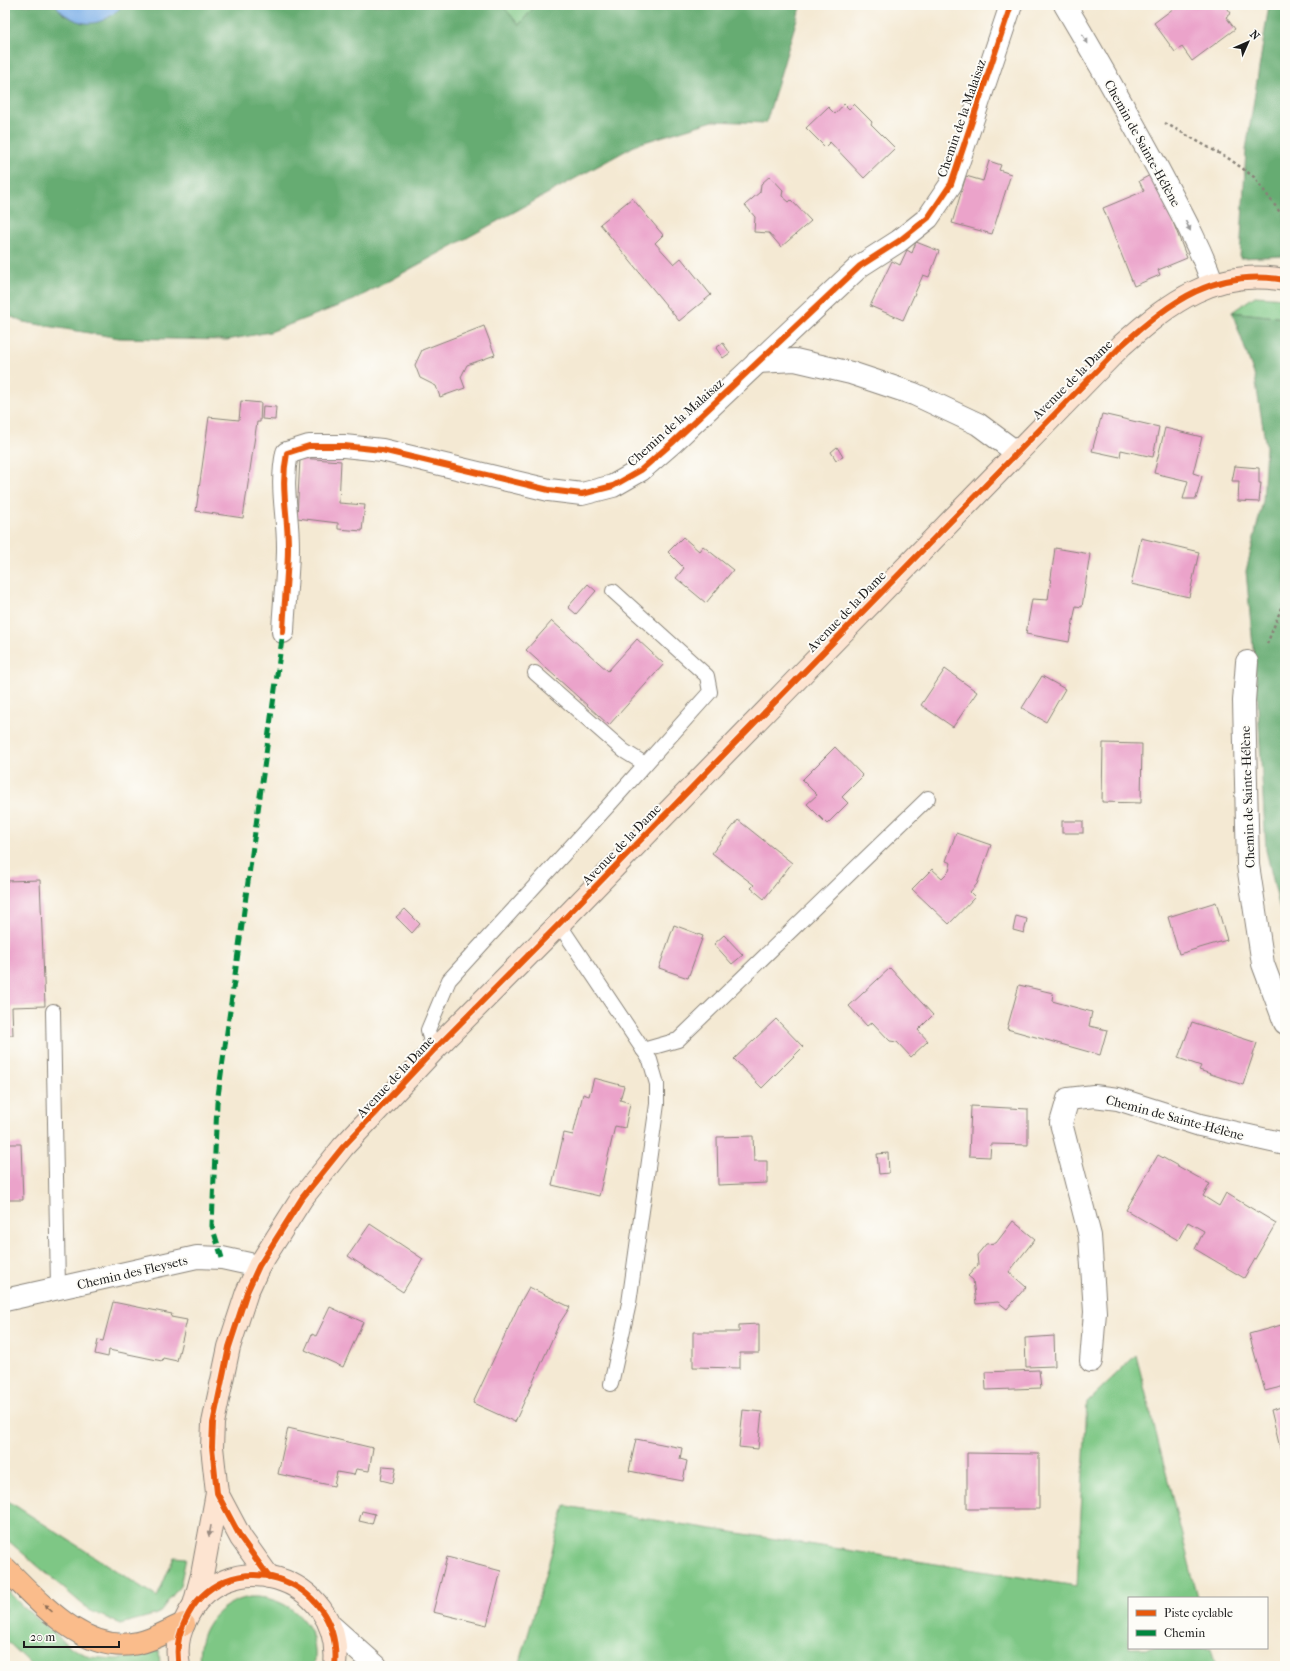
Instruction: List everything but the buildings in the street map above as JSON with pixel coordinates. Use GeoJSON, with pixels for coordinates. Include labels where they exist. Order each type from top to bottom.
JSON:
{"type":"FeatureCollection","features":[{"type":"Feature","properties":{"kind":"highway"},"geometry":{"type":"LineString","coordinates":[[5,1568],[55,1614],[71,1626],[97,1641],[123,1645],[140,1643],[184,1624]]}},
{"type":"Feature","properties":{"kind":"main road","name":"Avenue de la Dame"},"geometry":{"type":"LineString","coordinates":[[194,1605],[202,1575],[217,1493],[212,1447],[213,1424],[217,1400],[235,1328],[247,1292],[259,1266],[312,1184],[343,1147],[433,1051],[559,924],[1016,452],[1134,334],[1177,301],[1194,291],[1213,284],[1250,278],[1285,280]]}},
{"type":"Feature","properties":{"kind":"main road","name":"Avenue de la Dame"},"geometry":{"type":"LineString","coordinates":[[217,1493],[241,1538],[269,1577]]}},
{"type":"Feature","properties":{"kind":"main road"},"geometry":{"type":"LineString","coordinates":[[179,1666],[178,1643],[184,1624],[194,1605],[209,1591],[228,1580],[248,1576],[269,1577],[289,1582],[306,1592],[320,1607],[330,1625],[335,1645],[335,1666]]}},
{"type":"Feature","properties":{"kind":"street","name":"Chemin de la Malaisaz"},"geometry":{"type":"LineString","coordinates":[[283,632],[288,546],[284,505],[283,470],[287,453],[309,446],[344,446],[382,450],[549,490],[582,494],[613,486],[641,470],[860,266],[900,241],[928,218],[952,184],[979,97],[1011,5]]}},
{"type":"Feature","properties":{"kind":"street","name":"Chemin de Sainte-Hélène"},"geometry":{"type":"LineString","coordinates":[[1065,5],[1119,97],[1184,219],[1204,259],[1213,284]]}},
{"type":"Feature","properties":{"kind":"street"},"geometry":{"type":"LineString","coordinates":[[757,362],[795,360],[851,373],[914,394],[978,424],[1016,452]]}},
{"type":"Feature","properties":{"kind":"street","name":"Chemin de Sainte-Hélène"},"geometry":{"type":"LineString","coordinates":[[1247,662],[1244,701],[1248,865],[1263,964],[1285,1023]]}},
{"type":"Feature","properties":{"kind":"street","name":"Chemin de Sainte-Hélène"},"geometry":{"type":"LineString","coordinates":[[1091,1361],[1094,1312],[1090,1236],[1061,1124],[1068,1099],[1094,1096],[1118,1099],[1200,1125],[1285,1144]]}},
{"type":"Feature","properties":{"kind":"street","name":"Chemin des Fleysets"},"geometry":{"type":"LineString","coordinates":[[5,1300],[197,1257],[222,1258],[259,1266]]}},
{"type":"Feature","properties":{"kind":"street"},"geometry":{"type":"LineString","coordinates":[[330,1625],[376,1666]]}},
{"type":"Feature","properties":{"kind":"lane"},"geometry":{"type":"LineString","coordinates":[[433,1051],[428,1030],[449,980],[710,692],[707,676],[612,591]]}},
{"type":"Feature","properties":{"kind":"lane"},"geometry":{"type":"LineString","coordinates":[[535,673],[624,751],[645,764]]}},
{"type":"Feature","properties":{"kind":"lane"},"geometry":{"type":"LineString","coordinates":[[643,1050],[678,1040],[928,798]]}},
{"type":"Feature","properties":{"kind":"lane"},"geometry":{"type":"LineString","coordinates":[[559,924],[650,1060],[657,1084],[657,1104],[629,1303],[611,1384]]}},
{"type":"Feature","properties":{"kind":"lane"},"geometry":{"type":"LineString","coordinates":[[52,1011],[58,1288]]}},
{"type":"Feature","properties":{"kind":"path"},"geometry":{"type":"LineString","coordinates":[[1165,122],[1231,160],[1254,177],[1285,219]]}},
{"type":"Feature","properties":{"kind":"path"},"geometry":{"type":"LineString","coordinates":[[1247,662],[1267,644],[1285,596]]}},
{"type":"Feature","properties":{"kind":"green space"},"geometry":{"type":"Polygon","coordinates":[[[5,5],[56,5],[64,15],[83,23],[123,5],[502,5],[519,25],[536,5],[801,5],[766,123],[713,121],[638,144],[354,300],[270,332],[227,340],[119,338],[23,322],[5,314],[5,5]]]}},
{"type":"Feature","properties":{"kind":"green space"},"geometry":{"type":"Polygon","coordinates":[[[502,5],[536,5],[519,25],[502,5]]]}},
{"type":"Feature","properties":{"kind":"green space"},"geometry":{"type":"Polygon","coordinates":[[[1269,5],[1285,5],[1285,256],[1240,258],[1246,150],[1269,5]]]}},
{"type":"Feature","properties":{"kind":"green space"},"geometry":{"type":"Polygon","coordinates":[[[1255,296],[1285,298],[1285,318],[1232,312],[1255,296]]]}},
{"type":"Feature","properties":{"kind":"green space"},"geometry":{"type":"Polygon","coordinates":[[[1232,312],[1285,318],[1285,931],[1266,850],[1257,690],[1246,571],[1263,501],[1266,447],[1255,377],[1232,312]]]}},
{"type":"Feature","properties":{"kind":"green space"},"geometry":{"type":"Polygon","coordinates":[[[1136,1355],[1198,1597],[1128,1597],[1128,1649],[1211,1649],[1216,1666],[519,1666],[565,1506],[1077,1586],[1087,1402],[1136,1355]]]}},
{"type":"Feature","properties":{"kind":"green space"},"geometry":{"type":"Polygon","coordinates":[[[5,1499],[157,1597],[174,1557],[186,1558],[180,1586],[158,1614],[120,1624],[89,1610],[5,1538],[5,1499]]]}},
{"type":"Feature","properties":{"kind":"green space"},"geometry":{"type":"Polygon","coordinates":[[[5,1588],[22,1606],[72,1648],[90,1657],[116,1659],[138,1657],[159,1650],[160,1666],[33,1666],[5,1639],[5,1588]]]}},
{"type":"Feature","properties":{"kind":"green space"},"geometry":{"type":"Polygon","coordinates":[[[250,1597],[277,1601],[289,1607],[299,1616],[307,1626],[313,1638],[315,1651],[314,1666],[200,1666],[199,1654],[201,1642],[210,1621],[227,1606],[238,1600],[250,1597]]]}},
{"type":"Feature","properties":{"kind":"water"},"geometry":{"type":"Polygon","coordinates":[[[56,5],[123,5],[106,19],[93,23],[87,23],[80,22],[61,12],[56,5]]]}},
{"type":"Feature","properties":{"kind":"marked path"},"geometry":{"type":"LineString","coordinates":[[222,1258],[212,1226],[217,1103],[283,632]]}},
{"type":"Feature","properties":{"kind":"cycle path"},"geometry":{"type":"LineString","coordinates":[[283,632],[288,558],[288,535],[284,489],[287,453],[309,446],[344,446],[382,450],[549,490],[582,494],[613,486],[641,470],[672,443],[860,266],[899,241],[928,218],[951,184],[1011,5]]}},
{"type":"Feature","properties":{"kind":"cycle path"},"geometry":{"type":"LineString","coordinates":[[269,1577],[241,1538],[217,1493],[212,1447],[213,1423],[229,1347],[247,1292],[259,1266],[302,1198],[343,1147],[433,1051],[559,924],[1122,345],[1140,329],[1177,302],[1216,284],[1237,279],[1260,278],[1285,280]]}},
{"type":"Feature","properties":{"kind":"cycle path"},"geometry":{"type":"LineString","coordinates":[[179,1666],[179,1637],[185,1621],[202,1596],[225,1581],[251,1575],[277,1579],[301,1590],[321,1609],[333,1635],[335,1666]]}}]}
